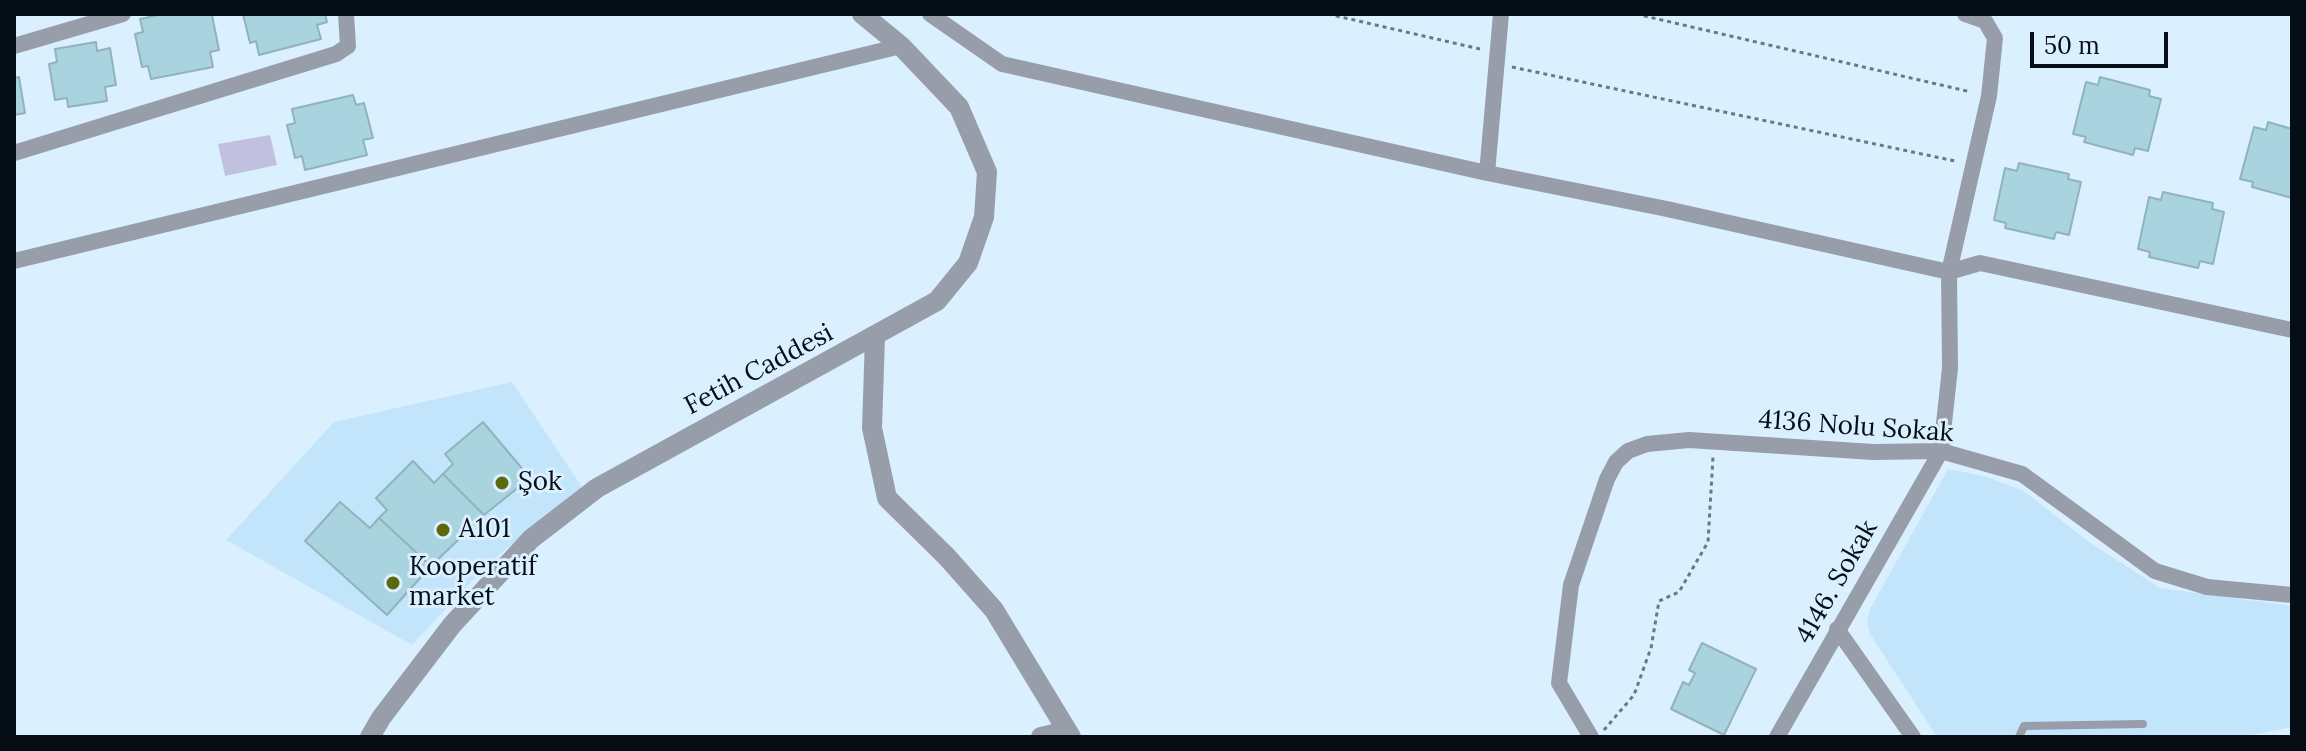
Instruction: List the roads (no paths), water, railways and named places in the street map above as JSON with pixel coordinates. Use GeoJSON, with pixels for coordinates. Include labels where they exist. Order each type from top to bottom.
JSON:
{"type":"FeatureCollection","features":[{"type":"Feature","properties":{"kind":"street"},"geometry":{"type":"LineString","coordinates":[[14,46],[123,14]]}},
{"type":"Feature","properties":{"kind":"street"},"geometry":{"type":"LineString","coordinates":[[14,153],[336,54],[348,46],[346,14]]}},
{"type":"Feature","properties":{"kind":"street","name":"Fetih Caddesi"},"geometry":{"type":"LineString","coordinates":[[370,737],[452,625],[531,539],[597,488],[937,301],[968,263],[984,217],[987,172],[959,107],[901,46],[862,14]]}},
{"type":"Feature","properties":{"kind":"street"},"geometry":{"type":"LineString","coordinates":[[930,14],[1002,64],[1487,173],[1682,212],[1949,272],[1980,263],[2292,330]]}},
{"type":"Feature","properties":{"kind":"street"},"geometry":{"type":"LineString","coordinates":[[1487,173],[1501,14]]}},
{"type":"Feature","properties":{"kind":"street"},"geometry":{"type":"LineString","coordinates":[[1941,451],[1950,368],[1949,272],[1989,96],[1995,38],[1985,21],[1965,14]]}},
{"type":"Feature","properties":{"kind":"street"},"geometry":{"type":"LineString","coordinates":[[14,261],[901,46]]}},
{"type":"Feature","properties":{"kind":"street"},"geometry":{"type":"LineString","coordinates":[[875,337],[872,428],[887,498],[947,557],[994,610],[1072,735],[1041,737]]}},
{"type":"Feature","properties":{"kind":"street","name":"4136 Nolu Sokak"},"geometry":{"type":"LineString","coordinates":[[1594,737],[1559,683],[1571,585],[1591,520],[1616,462],[1628,451],[1647,444],[1689,440],[1873,452],[1941,451],[2022,474],[2155,571],[2207,587],[2292,595]]}},
{"type":"Feature","properties":{"kind":"street","name":"4146. Sokak"},"geometry":{"type":"LineString","coordinates":[[1777,737],[1941,451]]}},
{"type":"Feature","properties":{"kind":"street"},"geometry":{"type":"LineString","coordinates":[[1837,629],[1913,737]]}},
{"type":"Feature","properties":{"kind":"lane"},"geometry":{"type":"LineString","coordinates":[[2019,737],[2024,726],[2143,724]]}},
{"type":"Feature","properties":{"kind":"place","name":"Şok"},"geometry":{"type":"Point","coordinates":[502,483]}},
{"type":"Feature","properties":{"kind":"place","name":"A101"},"geometry":{"type":"Point","coordinates":[443,530]}},
{"type":"Feature","properties":{"kind":"place","name":"Kooperatif market"},"geometry":{"type":"Point","coordinates":[393,583]}}]}
